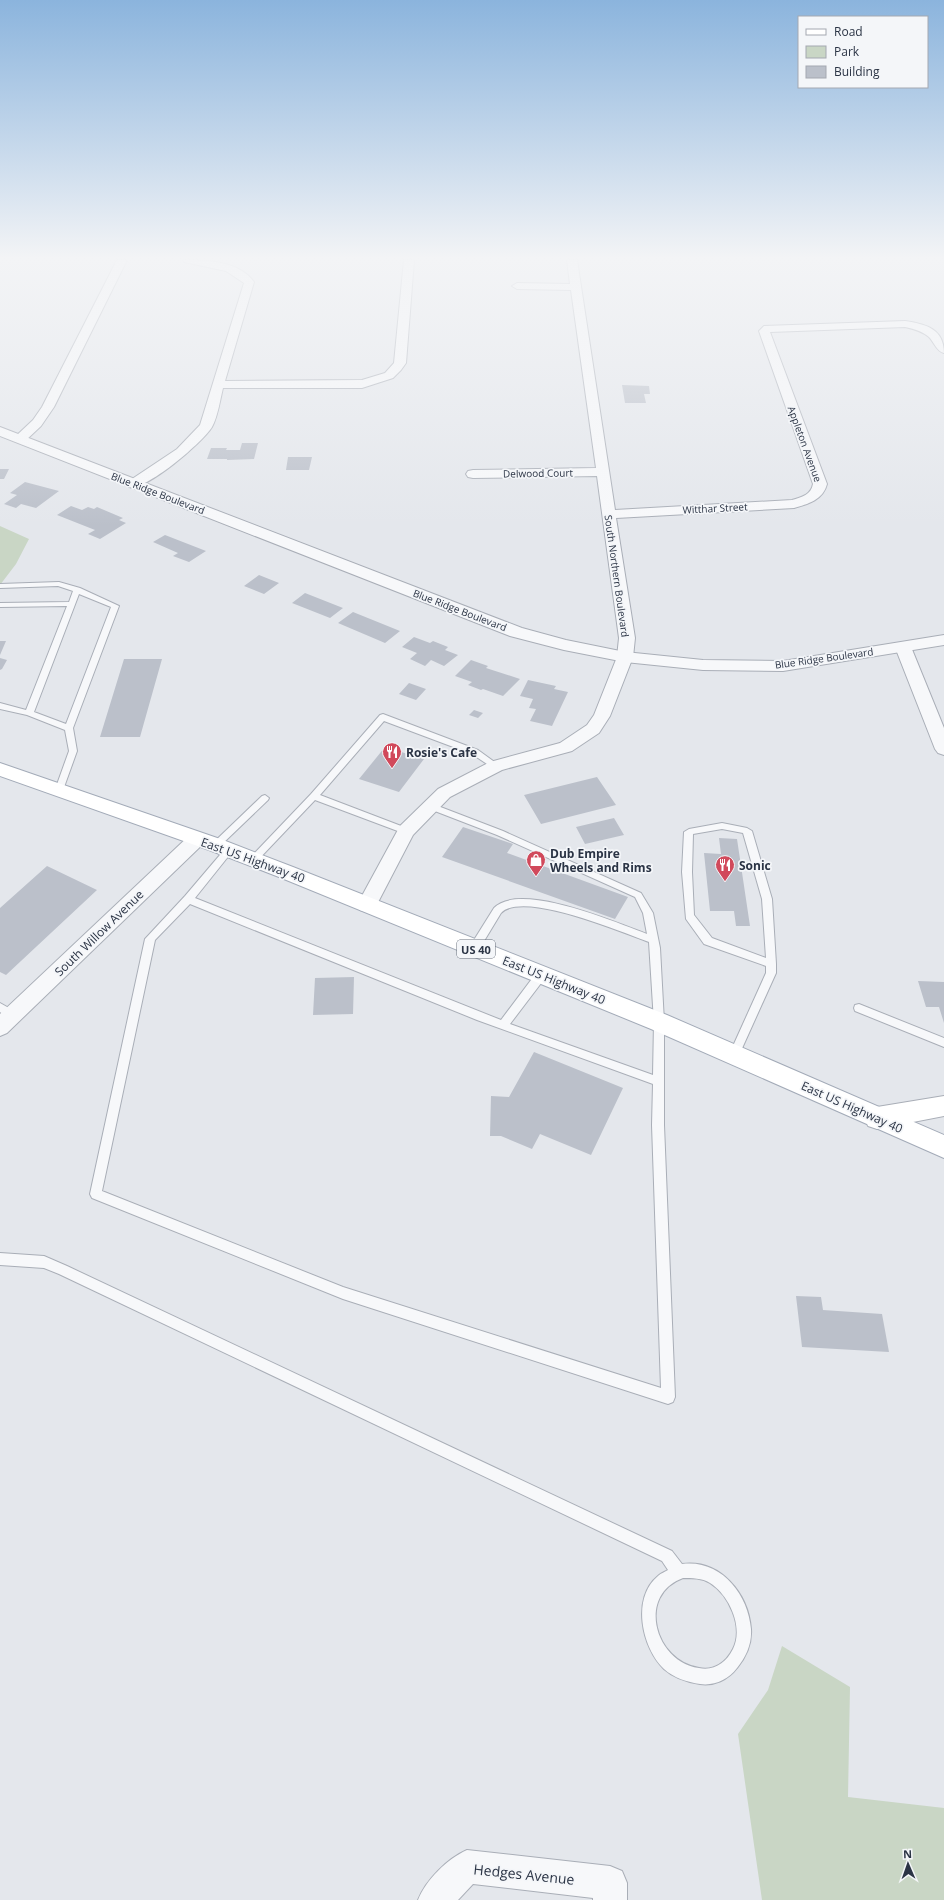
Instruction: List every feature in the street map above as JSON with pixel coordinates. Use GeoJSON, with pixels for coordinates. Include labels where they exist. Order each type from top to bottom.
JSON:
{"type":"FeatureCollection","features":[{"type":"Feature","properties":{"kind":"main road","name":"East US Highway 40"},"geometry":{"type":"LineString","coordinates":[[0,769],[214,845],[367,905],[659,1022],[944,1147]]}},
{"type":"Feature","properties":{"kind":"main road"},"geometry":{"type":"LineString","coordinates":[[877,1118],[944,1106]]}},
{"type":"Feature","properties":{"kind":"street"},"geometry":{"type":"LineString","coordinates":[[20,439],[37,423],[48,407],[77,349]]}},
{"type":"Feature","properties":{"kind":"street"},"geometry":{"type":"LineString","coordinates":[[134,484],[177,457],[197,438],[206,426],[229,349]]}},
{"type":"Feature","properties":{"kind":"street"},"geometry":{"type":"LineString","coordinates":[[218,385],[362,384],[383,379],[397,370],[400,363],[401,349]]}},
{"type":"Feature","properties":{"kind":"street","name":"South Northern Boulevard"},"geometry":{"type":"LineString","coordinates":[[367,905],[406,831],[444,793],[496,766],[566,748],[593,729],[602,716],[625,657],[627,638],[585,349]]}},
{"type":"Feature","properties":{"kind":"street","name":"Appleton Avenue"},"geometry":{"type":"LineString","coordinates":[[770,349],[820,484],[819,491]]}},
{"type":"Feature","properties":{"kind":"street","name":"Blue Ridge Boulevard"},"geometry":{"type":"LineString","coordinates":[[0,431],[516,632],[564,645],[625,657],[703,665],[783,666],[944,640]]}},
{"type":"Feature","properties":{"kind":"street","name":"Delwood Court"},"geometry":{"type":"LineString","coordinates":[[473,474],[602,472]]}},
{"type":"Feature","properties":{"kind":"street","name":"Witthar Street"},"geometry":{"type":"LineString","coordinates":[[608,514],[794,504],[814,496],[819,491]]}},
{"type":"Feature","properties":{"kind":"street"},"geometry":{"type":"LineString","coordinates":[[903,647],[944,749]]}},
{"type":"Feature","properties":{"kind":"street","name":"South Willow Avenue"},"geometry":{"type":"LineString","coordinates":[[4,1016],[214,845]]}},
{"type":"Feature","properties":{"kind":"street","name":"Hedges Avenue"},"geometry":{"type":"LineString","coordinates":[[435,1900],[466,1867],[610,1883],[610,1900]]}},
{"type":"Feature","properties":{"kind":"lane"},"geometry":{"type":"LineString","coordinates":[[0,586],[59,584],[115,606],[69,728],[73,751],[59,790]]}},
{"type":"Feature","properties":{"kind":"lane"},"geometry":{"type":"LineString","coordinates":[[29,713],[77,590]]}},
{"type":"Feature","properties":{"kind":"lane"},"geometry":{"type":"LineString","coordinates":[[0,605],[72,604]]}},
{"type":"Feature","properties":{"kind":"lane"},"geometry":{"type":"LineString","coordinates":[[0,706],[29,713],[69,728]]}},
{"type":"Feature","properties":{"kind":"lane"},"geometry":{"type":"LineString","coordinates":[[253,860],[314,796],[383,717],[475,752],[496,766]]}},
{"type":"Feature","properties":{"kind":"lane"},"geometry":{"type":"LineString","coordinates":[[314,796],[406,831]]}},
{"type":"Feature","properties":{"kind":"lane"},"geometry":{"type":"LineString","coordinates":[[265,798],[214,845],[188,899],[150,939],[96,1194],[343,1293],[668,1397],[658,1125],[659,1022],[654,940],[648,913],[638,895],[500,833],[430,806]]}},
{"type":"Feature","properties":{"kind":"lane"},"geometry":{"type":"LineString","coordinates":[[734,1055],[771,973],[771,964],[767,899],[747,831],[722,826],[689,832],[687,872],[689,916],[708,941],[771,964]]}},
{"type":"Feature","properties":{"kind":"lane"},"geometry":{"type":"LineString","coordinates":[[188,899],[402,986],[597,1061],[658,1081]]}},
{"type":"Feature","properties":{"kind":"lane"},"geometry":{"type":"LineString","coordinates":[[474,948],[501,907],[510,903],[530,901],[553,905],[654,940]]}},
{"type":"Feature","properties":{"kind":"lane"},"geometry":{"type":"LineString","coordinates":[[503,1025],[540,975]]}},
{"type":"Feature","properties":{"kind":"lane"},"geometry":{"type":"LineString","coordinates":[[859,1008],[944,1043]]}},
{"type":"Feature","properties":{"kind":"lane"},"geometry":{"type":"LineString","coordinates":[[0,1259],[44,1262],[63,1270],[667,1556],[679,1572]]}},
{"type":"Feature","properties":{"kind":"lane"},"geometry":{"type":"LineString","coordinates":[[697,1571],[715,1578],[730,1591],[740,1610],[744,1631],[740,1651],[729,1667],[714,1677],[695,1678],[676,1671],[661,1656],[651,1636],[648,1615],[653,1596],[664,1580],[679,1572],[697,1571]]}},
{"type":"Feature","properties":{"kind":"green space"},"geometry":{"type":"Polygon","coordinates":[[[0,526],[29,539],[16,564],[0,585],[0,526]]]}},
{"type":"Feature","properties":{"kind":"green space"},"geometry":{"type":"Polygon","coordinates":[[[782,1646],[850,1687],[848,1797],[944,1808],[944,1900],[762,1900],[738,1734],[768,1690],[782,1646]]]}},
{"type":"Feature","properties":{"kind":"building"},"geometry":{"type":"Polygon","coordinates":[[[622,385],[649,386],[650,394],[644,394],[646,403],[625,403],[622,385]]]}},
{"type":"Feature","properties":{"kind":"building"},"geometry":{"type":"Polygon","coordinates":[[[242,443],[258,443],[254,459],[207,459],[211,448],[240,450],[242,443]]]}},
{"type":"Feature","properties":{"kind":"building"},"geometry":{"type":"Polygon","coordinates":[[[288,457],[312,457],[309,470],[286,470],[288,457]]]}},
{"type":"Feature","properties":{"kind":"building"},"geometry":{"type":"Polygon","coordinates":[[[0,469],[9,469],[4,479],[0,479],[0,469]]]}},
{"type":"Feature","properties":{"kind":"building"},"geometry":{"type":"Polygon","coordinates":[[[25,482],[59,491],[36,508],[21,504],[16,508],[4,504],[17,495],[10,493],[25,482]]]}},
{"type":"Feature","properties":{"kind":"building"},"geometry":{"type":"Polygon","coordinates":[[[71,506],[82,510],[88,507],[94,509],[97,507],[123,518],[119,520],[126,523],[100,539],[88,534],[95,530],[57,515],[71,506]]]}},
{"type":"Feature","properties":{"kind":"building"},"geometry":{"type":"Polygon","coordinates":[[[165,535],[206,551],[189,562],[173,556],[178,553],[153,542],[165,535]]]}},
{"type":"Feature","properties":{"kind":"building"},"geometry":{"type":"Polygon","coordinates":[[[259,575],[279,583],[264,594],[244,586],[259,575]]]}},
{"type":"Feature","properties":{"kind":"building"},"geometry":{"type":"Polygon","coordinates":[[[305,593],[343,608],[330,618],[292,603],[305,593]]]}},
{"type":"Feature","properties":{"kind":"building"},"geometry":{"type":"Polygon","coordinates":[[[353,612],[400,631],[385,643],[338,623],[353,612]]]}},
{"type":"Feature","properties":{"kind":"building"},"geometry":{"type":"Polygon","coordinates":[[[414,637],[430,643],[433,641],[448,647],[445,650],[458,655],[444,666],[431,660],[425,666],[410,659],[417,653],[402,647],[414,637]]]}},
{"type":"Feature","properties":{"kind":"building"},"geometry":{"type":"Polygon","coordinates":[[[0,641],[6,641],[0,655],[0,641]]]}},
{"type":"Feature","properties":{"kind":"building"},"geometry":{"type":"Polygon","coordinates":[[[0,658],[7,660],[0,670],[0,658]]]}},
{"type":"Feature","properties":{"kind":"building"},"geometry":{"type":"Polygon","coordinates":[[[124,659],[162,659],[140,737],[100,737],[124,659]]]}},
{"type":"Feature","properties":{"kind":"building"},"geometry":{"type":"Polygon","coordinates":[[[471,660],[488,666],[486,668],[520,679],[503,696],[468,685],[472,682],[455,676],[471,660]]]}},
{"type":"Feature","properties":{"kind":"building"},"geometry":{"type":"Polygon","coordinates":[[[528,680],[556,686],[554,689],[568,692],[552,726],[530,721],[536,709],[529,708],[533,699],[520,696],[528,680]]]}},
{"type":"Feature","properties":{"kind":"building"},"geometry":{"type":"Polygon","coordinates":[[[409,683],[426,689],[416,700],[399,694],[409,683]]]}},
{"type":"Feature","properties":{"kind":"building"},"geometry":{"type":"Polygon","coordinates":[[[474,710],[483,713],[478,718],[469,715],[474,710]]]}},
{"type":"Feature","properties":{"kind":"building","name":"Rosie's Cafe"},"geometry":{"type":"Polygon","coordinates":[[[385,747],[424,759],[399,792],[359,779],[385,747]]]}},
{"type":"Feature","properties":{"kind":"building"},"geometry":{"type":"Polygon","coordinates":[[[597,777],[616,805],[541,824],[524,795],[597,777]]]}},
{"type":"Feature","properties":{"kind":"building"},"geometry":{"type":"Polygon","coordinates":[[[614,818],[624,835],[585,844],[576,827],[614,818]]]}},
{"type":"Feature","properties":{"kind":"building","name":"Dub Empire Wheels and Rims"},"geometry":{"type":"Polygon","coordinates":[[[463,827],[513,844],[507,853],[628,897],[615,919],[442,857],[463,827]]]}},
{"type":"Feature","properties":{"kind":"building","name":"Sonic"},"geometry":{"type":"Polygon","coordinates":[[[719,838],[737,839],[750,926],[736,926],[734,911],[710,911],[704,853],[721,854],[719,838]]]}},
{"type":"Feature","properties":{"kind":"building"},"geometry":{"type":"Polygon","coordinates":[[[47,866],[97,890],[6,975],[0,972],[0,908],[47,866]]]}},
{"type":"Feature","properties":{"kind":"building"},"geometry":{"type":"Polygon","coordinates":[[[354,977],[353,1014],[313,1015],[315,978],[354,977]]]}},
{"type":"Feature","properties":{"kind":"building"},"geometry":{"type":"Polygon","coordinates":[[[918,981],[944,982],[944,1023],[939,1007],[926,1007],[918,981]]]}},
{"type":"Feature","properties":{"kind":"building"},"geometry":{"type":"Polygon","coordinates":[[[534,1052],[623,1088],[591,1155],[540,1134],[532,1149],[501,1136],[490,1136],[491,1096],[509,1097],[534,1052]]]}},
{"type":"Feature","properties":{"kind":"building"},"geometry":{"type":"Polygon","coordinates":[[[796,1296],[821,1297],[823,1310],[882,1314],[889,1352],[802,1347],[796,1296]]]}},
{"type":"Feature","properties":{"kind":"place","name":"Rosie's Cafe"},"geometry":{"type":"Point","coordinates":[392,769]}},
{"type":"Feature","properties":{"kind":"place","name":"Dub Empire Wheels and Rims"},"geometry":{"type":"Point","coordinates":[536,877]}},
{"type":"Feature","properties":{"kind":"place","name":"Sonic"},"geometry":{"type":"Point","coordinates":[725,882]}}]}
